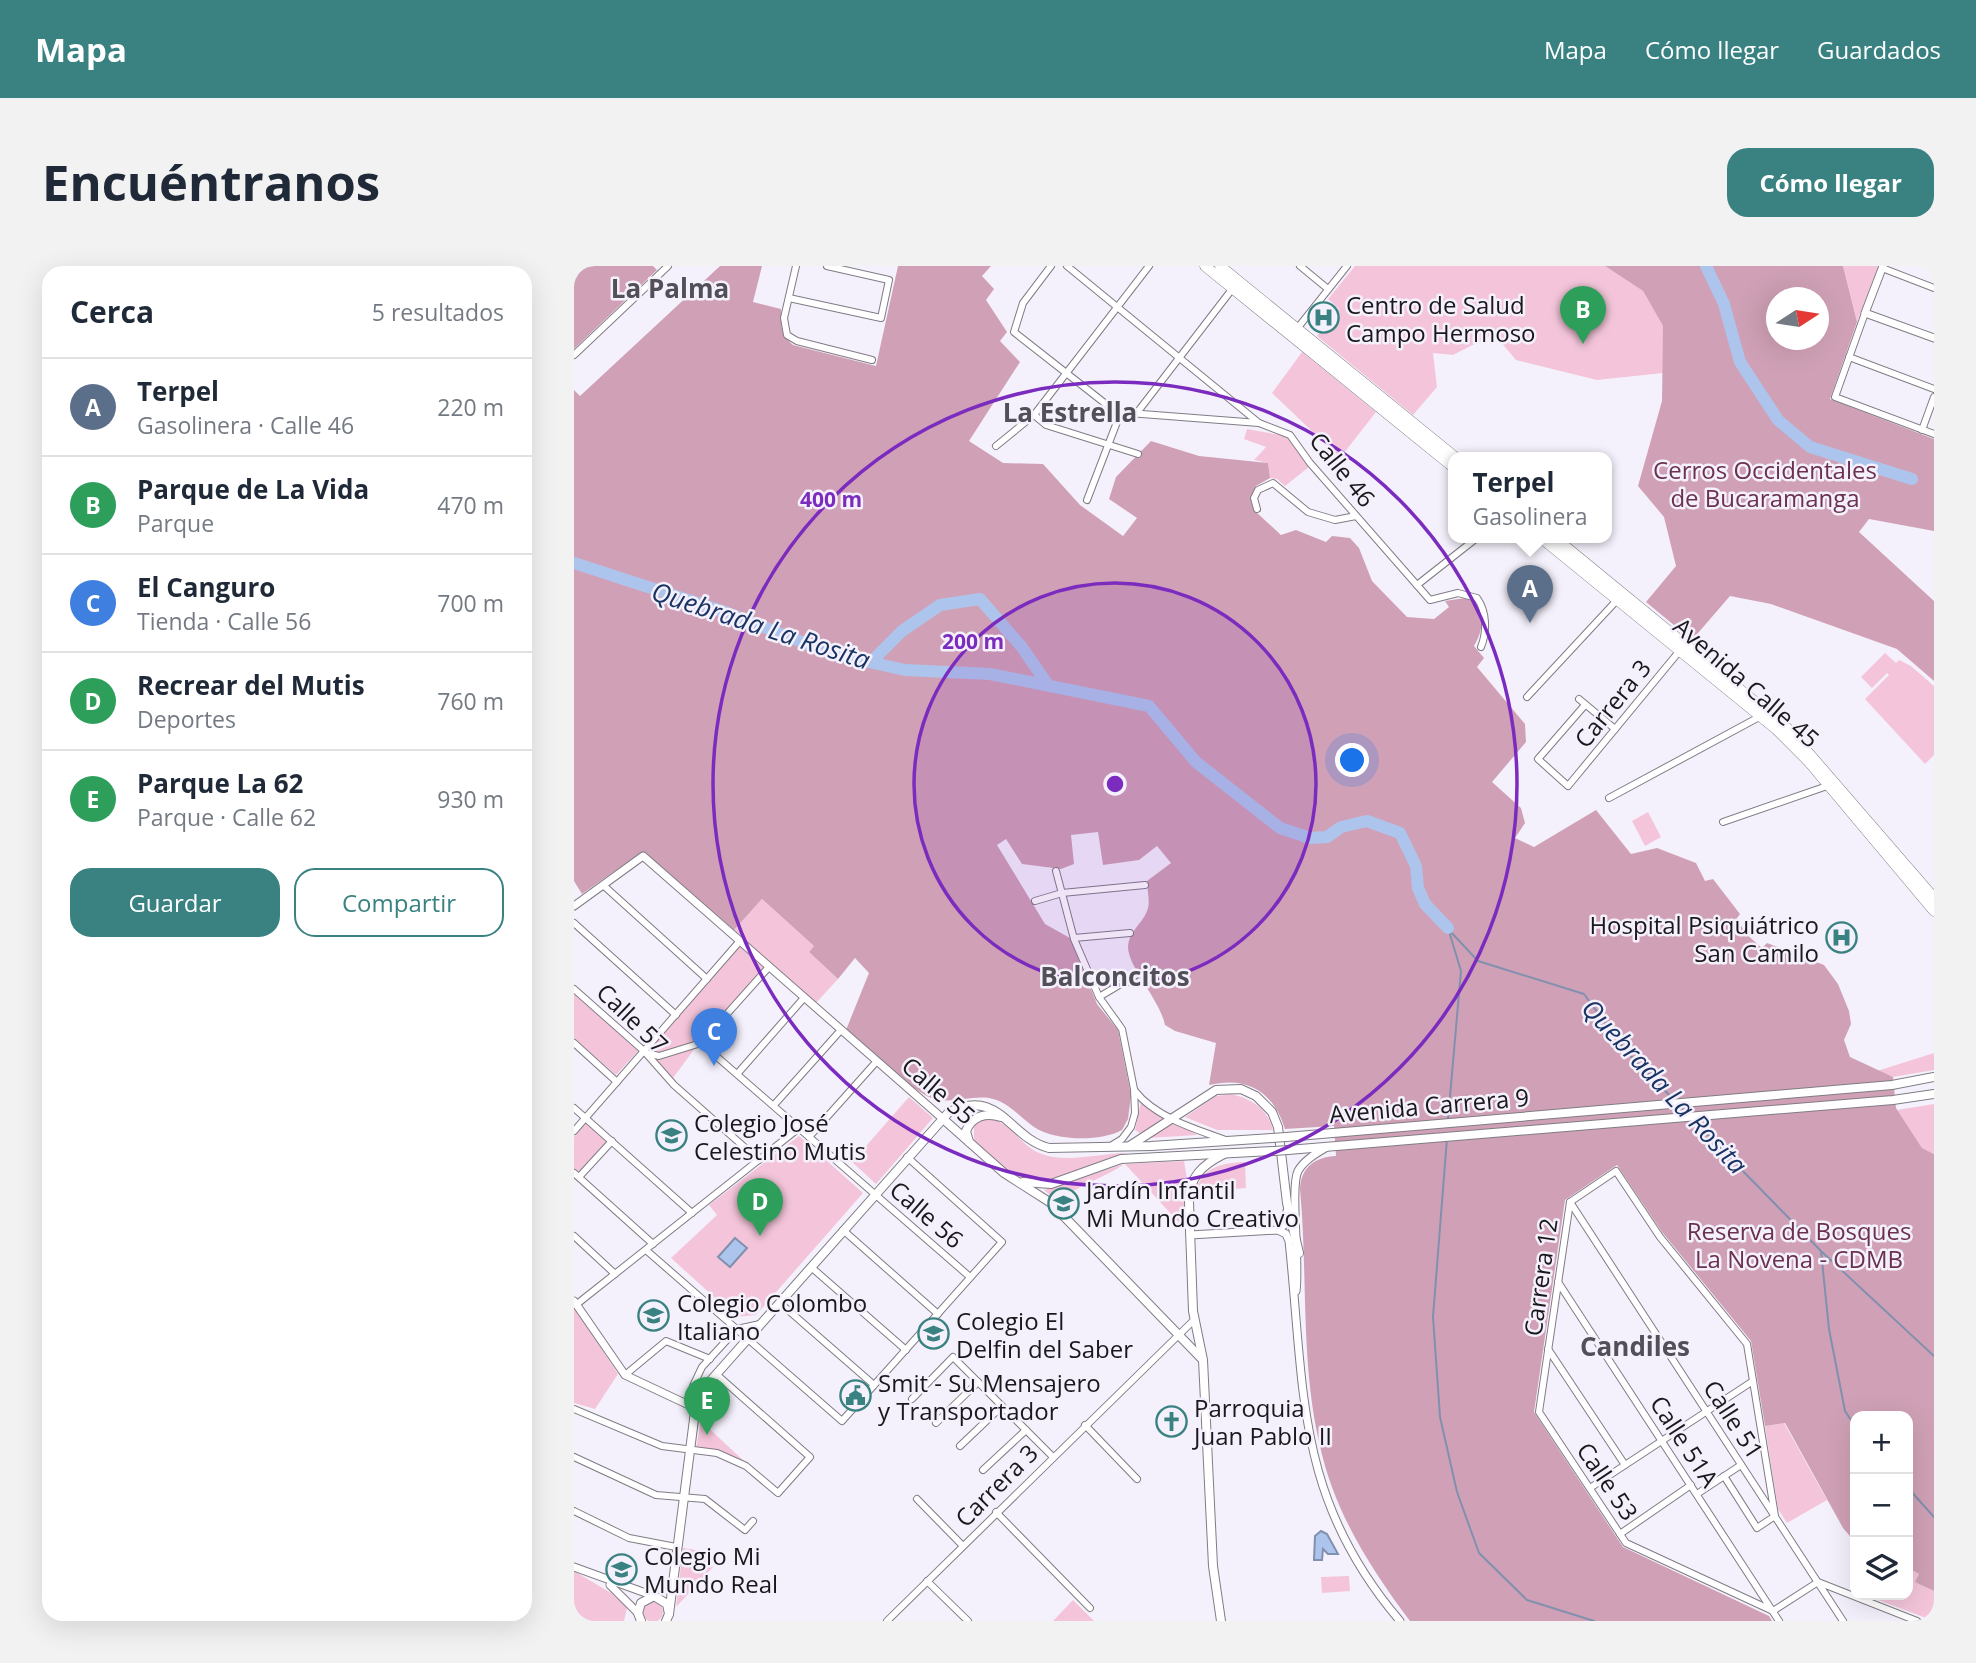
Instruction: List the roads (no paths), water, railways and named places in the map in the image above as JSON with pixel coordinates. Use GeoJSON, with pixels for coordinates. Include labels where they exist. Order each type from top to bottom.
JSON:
{"type":"FeatureCollection","features":[{"type":"Feature","properties":{"kind":"main road"},"geometry":{"type":"LineString","coordinates":[[1205,266],[1449,452]]}},
{"type":"Feature","properties":{"kind":"main road"},"geometry":{"type":"LineString","coordinates":[[1220,266],[1448,463]]}},
{"type":"Feature","properties":{"kind":"main road","name":"Avenida Calle 45"},"geometry":{"type":"LineString","coordinates":[[1548,543],[1620,596],[1766,714],[1929,892],[1934,911]]}},
{"type":"Feature","properties":{"kind":"main road","name":"Avenida Calle 45"},"geometry":{"type":"LineString","coordinates":[[1561,543],[1620,596]]}},
{"type":"Feature","properties":{"kind":"main road","name":"Avenida Carrera 9"},"geometry":{"type":"LineString","coordinates":[[942,1118],[953,1110],[977,1106],[994,1110],[1042,1146],[1125,1147],[1286,1137],[1892,1085],[1934,1077]]}},
{"type":"Feature","properties":{"kind":"main road"},"geometry":{"type":"LineString","coordinates":[[1125,1147],[1222,1089],[1241,1089],[1263,1100],[1278,1127],[1287,1203],[1299,1253]]}},
{"type":"Feature","properties":{"kind":"main road","name":"Avenida Carrera 9"},"geometry":{"type":"LineString","coordinates":[[1014,1180],[1046,1185],[1115,1160],[1331,1147],[1893,1100],[1934,1094]]}},
{"type":"Feature","properties":{"kind":"main road"},"geometry":{"type":"LineString","coordinates":[[970,1142],[967,1130],[976,1118],[988,1114],[1010,1121]]}},
{"type":"Feature","properties":{"kind":"main road"},"geometry":{"type":"LineString","coordinates":[[667,1619],[693,1407],[699,1392],[942,1118]]}},
{"type":"Feature","properties":{"kind":"main road","name":"Calle 55"},"geometry":{"type":"LineString","coordinates":[[942,1118],[1014,1180],[1051,1203],[1203,1360]]}},
{"type":"Feature","properties":{"kind":"main road"},"geometry":{"type":"LineString","coordinates":[[1221,1621],[1213,1566],[1203,1360],[1194,1320],[1190,1235],[1192,1182],[1205,1164],[1224,1154]]}},
{"type":"Feature","properties":{"kind":"main road"},"geometry":{"type":"LineString","coordinates":[[639,1618],[640,1603],[671,1590]]}},
{"type":"Feature","properties":{"kind":"main road"},"geometry":{"type":"LineString","coordinates":[[656,1597],[667,1604],[667,1619]]}},
{"type":"Feature","properties":{"kind":"street"},"geometry":{"type":"LineString","coordinates":[[574,355],[668,266]]}},
{"type":"Feature","properties":{"kind":"street"},"geometry":{"type":"LineString","coordinates":[[796,266],[785,331],[797,341],[872,360]]}},
{"type":"Feature","properties":{"kind":"street"},"geometry":{"type":"LineString","coordinates":[[789,298],[881,318],[889,280],[828,266]]}},
{"type":"Feature","properties":{"kind":"street"},"geometry":{"type":"LineString","coordinates":[[1051,266],[1023,303],[1014,332],[1065,374],[1116,412],[1259,423]]}},
{"type":"Feature","properties":{"kind":"street","name":"Calle 46"},"geometry":{"type":"LineString","coordinates":[[1067,266],[1259,423],[1290,435],[1430,600],[1458,593],[1477,598],[1483,609],[1485,623],[1481,647]]}},
{"type":"Feature","properties":{"kind":"street"},"geometry":{"type":"LineString","coordinates":[[996,446],[1034,415],[1149,266]]}},
{"type":"Feature","properties":{"kind":"street"},"geometry":{"type":"LineString","coordinates":[[1300,266],[1328,289]]}},
{"type":"Feature","properties":{"kind":"street"},"geometry":{"type":"LineString","coordinates":[[1294,332],[1347,266]]}},
{"type":"Feature","properties":{"kind":"street"},"geometry":{"type":"LineString","coordinates":[[1934,288],[1882,267],[1835,397],[1934,434]]}},
{"type":"Feature","properties":{"kind":"street"},"geometry":{"type":"LineString","coordinates":[[1136,414],[1233,288]]}},
{"type":"Feature","properties":{"kind":"street"},"geometry":{"type":"LineString","coordinates":[[1866,313],[1934,338]]}},
{"type":"Feature","properties":{"kind":"street"},"geometry":{"type":"LineString","coordinates":[[1849,357],[1934,389]]}},
{"type":"Feature","properties":{"kind":"street"},"geometry":{"type":"LineString","coordinates":[[1922,430],[1934,397]]}},
{"type":"Feature","properties":{"kind":"street"},"geometry":{"type":"LineString","coordinates":[[1087,500],[1117,422],[1116,412]]}},
{"type":"Feature","properties":{"kind":"street"},"geometry":{"type":"LineString","coordinates":[[1034,415],[1046,425],[1138,454]]}},
{"type":"Feature","properties":{"kind":"street"},"geometry":{"type":"LineString","coordinates":[[1257,509],[1254,498],[1258,490],[1273,483],[1308,512],[1335,520],[1356,516]]}},
{"type":"Feature","properties":{"kind":"street"},"geometry":{"type":"LineString","coordinates":[[1417,585],[1470,543]]}},
{"type":"Feature","properties":{"kind":"street"},"geometry":{"type":"LineString","coordinates":[[1527,697],[1620,596]]}},
{"type":"Feature","properties":{"kind":"street","name":"Carrera 3"},"geometry":{"type":"LineString","coordinates":[[1585,705],[1538,759],[1568,786],[1683,647]]}},
{"type":"Feature","properties":{"kind":"street"},"geometry":{"type":"LineString","coordinates":[[1579,699],[1615,729]]}},
{"type":"Feature","properties":{"kind":"street"},"geometry":{"type":"LineString","coordinates":[[1609,798],[1766,714]]}},
{"type":"Feature","properties":{"kind":"street"},"geometry":{"type":"LineString","coordinates":[[1723,822],[1832,784]]}},
{"type":"Feature","properties":{"kind":"street","name":"Calle 55"},"geometry":{"type":"LineString","coordinates":[[603,885],[643,856],[803,999],[942,1118]]}},
{"type":"Feature","properties":{"kind":"street"},"geometry":{"type":"LineString","coordinates":[[1056,871],[1074,938],[1099,997],[1122,1029],[1134,1089],[1135,1113],[1131,1127],[1122,1139],[1107,1147]]}},
{"type":"Feature","properties":{"kind":"street"},"geometry":{"type":"LineString","coordinates":[[574,906],[603,885],[708,979]]}},
{"type":"Feature","properties":{"kind":"street"},"geometry":{"type":"LineString","coordinates":[[1035,901],[1062,894],[1145,885]]}},
{"type":"Feature","properties":{"kind":"street"},"geometry":{"type":"LineString","coordinates":[[574,923],[676,1015]]}},
{"type":"Feature","properties":{"kind":"street"},"geometry":{"type":"LineString","coordinates":[[1074,938],[1130,933]]}},
{"type":"Feature","properties":{"kind":"street"},"geometry":{"type":"LineString","coordinates":[[574,1131],[739,942]]}},
{"type":"Feature","properties":{"kind":"street"},"geometry":{"type":"LineString","coordinates":[[645,1051],[659,1056],[701,1042],[768,968]]}},
{"type":"Feature","properties":{"kind":"street"},"geometry":{"type":"LineString","coordinates":[[1099,997],[1136,975]]}},
{"type":"Feature","properties":{"kind":"street","name":"Calle 57"},"geometry":{"type":"LineString","coordinates":[[574,989],[645,1051],[674,1084],[759,1160]]}},
{"type":"Feature","properties":{"kind":"street"},"geometry":{"type":"LineString","coordinates":[[738,1073],[803,999]]}},
{"type":"Feature","properties":{"kind":"street"},"geometry":{"type":"LineString","coordinates":[[774,1105],[840,1031]]}},
{"type":"Feature","properties":{"kind":"street","name":"Calle 56"},"geometry":{"type":"LineString","coordinates":[[701,1042],[970,1277]]}},
{"type":"Feature","properties":{"kind":"street"},"geometry":{"type":"LineString","coordinates":[[574,1043],[617,1082]]}},
{"type":"Feature","properties":{"kind":"street"},"geometry":{"type":"LineString","coordinates":[[809,1137],[877,1061]]}},
{"type":"Feature","properties":{"kind":"street"},"geometry":{"type":"LineString","coordinates":[[1134,1089],[1147,1104],[1197,1130],[1230,1141]]}},
{"type":"Feature","properties":{"kind":"street"},"geometry":{"type":"LineString","coordinates":[[574,1108],[692,1213]]}},
{"type":"Feature","properties":{"kind":"street"},"geometry":{"type":"LineString","coordinates":[[760,1324],[737,1329],[710,1359],[697,1376],[693,1407],[625,1375],[576,1302],[799,1128]]}},
{"type":"Feature","properties":{"kind":"street"},"geometry":{"type":"LineString","coordinates":[[612,1141],[577,1175],[653,1244]]}},
{"type":"Feature","properties":{"kind":"street"},"geometry":{"type":"LineString","coordinates":[[1295,1302],[1299,1253],[1295,1178],[1303,1164],[1331,1147]]}},
{"type":"Feature","properties":{"kind":"street"},"geometry":{"type":"LineString","coordinates":[[646,1250],[842,1421],[1002,1242],[907,1157]]}},
{"type":"Feature","properties":{"kind":"street","name":"Carrera 12"},"geometry":{"type":"LineString","coordinates":[[1539,1412],[1570,1202],[1616,1171],[1660,1237],[1747,1344],[1753,1381]]}},
{"type":"Feature","properties":{"kind":"street","name":"Calle 51"},"geometry":{"type":"LineString","coordinates":[[1570,1202],[1843,1621]]}},
{"type":"Feature","properties":{"kind":"street"},"geometry":{"type":"LineString","coordinates":[[1278,1230],[1287,1220],[1287,1203]]}},
{"type":"Feature","properties":{"kind":"street"},"geometry":{"type":"LineString","coordinates":[[843,1230],[938,1314]]}},
{"type":"Feature","properties":{"kind":"street"},"geometry":{"type":"LineString","coordinates":[[1190,1235],[1278,1230],[1286,1234],[1295,1302],[1302,1400],[1320,1482],[1347,1544],[1400,1621]]}},
{"type":"Feature","properties":{"kind":"street"},"geometry":{"type":"LineString","coordinates":[[574,1236],[615,1274]]}},
{"type":"Feature","properties":{"kind":"street"},"geometry":{"type":"LineString","coordinates":[[811,1267],[906,1350]]}},
{"type":"Feature","properties":{"kind":"street","name":"Calle 51A"},"geometry":{"type":"LineString","coordinates":[[1559,1282],[1779,1621]]}},
{"type":"Feature","properties":{"kind":"street"},"geometry":{"type":"LineString","coordinates":[[780,1303],[874,1385]]}},
{"type":"Feature","properties":{"kind":"street","name":"Carrera 3"},"geometry":{"type":"LineString","coordinates":[[887,1621],[1194,1320]]}},
{"type":"Feature","properties":{"kind":"street"},"geometry":{"type":"LineString","coordinates":[[625,1375],[666,1341],[710,1359]]}},
{"type":"Feature","properties":{"kind":"street"},"geometry":{"type":"LineString","coordinates":[[1549,1349],[1625,1465]]}},
{"type":"Feature","properties":{"kind":"street"},"geometry":{"type":"LineString","coordinates":[[912,1399],[953,1357],[1052,1457]]}},
{"type":"Feature","properties":{"kind":"street"},"geometry":{"type":"LineString","coordinates":[[574,1409],[662,1446],[713,1452],[746,1466],[778,1493],[810,1457],[716,1374]]}},
{"type":"Feature","properties":{"kind":"street"},"geometry":{"type":"LineString","coordinates":[[1590,1488],[1753,1381],[1775,1516],[1757,1528],[1724,1476]]}},
{"type":"Feature","properties":{"kind":"street"},"geometry":{"type":"LineString","coordinates":[[936,1423],[978,1382]]}},
{"type":"Feature","properties":{"kind":"street"},"geometry":{"type":"LineString","coordinates":[[960,1446],[1002,1406]]}},
{"type":"Feature","properties":{"kind":"street","name":"Calle 53"},"geometry":{"type":"LineString","coordinates":[[1539,1412],[1626,1543],[1773,1611]]}},
{"type":"Feature","properties":{"kind":"street"},"geometry":{"type":"LineString","coordinates":[[1085,1425],[1138,1479]]}},
{"type":"Feature","properties":{"kind":"street"},"geometry":{"type":"LineString","coordinates":[[983,1470],[1026,1430]]}},
{"type":"Feature","properties":{"kind":"street"},"geometry":{"type":"LineString","coordinates":[[574,1458],[646,1492],[696,1497],[713,1503],[745,1530],[753,1521]]}},
{"type":"Feature","properties":{"kind":"street"},"geometry":{"type":"LineString","coordinates":[[1697,1494],[1741,1465]]}},
{"type":"Feature","properties":{"kind":"street"},"geometry":{"type":"LineString","coordinates":[[1620,1534],[1691,1485]]}},
{"type":"Feature","properties":{"kind":"street"},"geometry":{"type":"LineString","coordinates":[[917,1499],[963,1546]]}},
{"type":"Feature","properties":{"kind":"street"},"geometry":{"type":"LineString","coordinates":[[574,1511],[629,1538],[677,1547]]}},
{"type":"Feature","properties":{"kind":"street"},"geometry":{"type":"LineString","coordinates":[[996,1512],[1090,1608]]}},
{"type":"Feature","properties":{"kind":"street"},"geometry":{"type":"LineString","coordinates":[[574,1567],[656,1597]]}},
{"type":"Feature","properties":{"kind":"street"},"geometry":{"type":"LineString","coordinates":[[604,1580],[639,1618]]}},
{"type":"Feature","properties":{"kind":"street"},"geometry":{"type":"LineString","coordinates":[[927,1581],[968,1621]]}},
{"type":"Feature","properties":{"kind":"street"},"geometry":{"type":"LineString","coordinates":[[1773,1611],[1818,1581],[1915,1621]]}},
{"type":"Feature","properties":{"kind":"water"},"geometry":{"type":"Polygon","coordinates":[[[735,1238],[747,1248],[730,1267],[718,1257],[735,1238]]]}},
{"type":"Feature","properties":{"kind":"water"},"geometry":{"type":"Polygon","coordinates":[[[1321,1531],[1327,1534],[1338,1554],[1328,1554],[1323,1549],[1322,1560],[1314,1560],[1315,1536],[1321,1531]]]}},
{"type":"Feature","properties":{"kind":"waterway"},"geometry":{"type":"LineString","coordinates":[[1706,266],[1724,304],[1740,362],[1778,420],[1810,447],[1912,479]]}},
{"type":"Feature","properties":{"kind":"waterway","name":"Quebrada La Rosita"},"geometry":{"type":"LineString","coordinates":[[574,563],[725,612],[833,654],[905,670],[990,674],[1149,706],[1196,762],[1280,828],[1310,838],[1327,837],[1341,827],[1367,821],[1400,833],[1416,866],[1418,888],[1425,904],[1448,928]]}},
{"type":"Feature","properties":{"kind":"waterway"},"geometry":{"type":"LineString","coordinates":[[871,662],[902,631],[940,605],[980,599],[1021,646],[1048,685]]}},
{"type":"Feature","properties":{"kind":"waterway"},"geometry":{"type":"LineString","coordinates":[[1448,928],[1461,971],[1448,1119]]}},
{"type":"Feature","properties":{"kind":"waterway","name":"Quebrada La Rosita"},"geometry":{"type":"LineString","coordinates":[[1448,929],[1478,961],[1584,994],[1625,1050],[1675,1101]]}},
{"type":"Feature","properties":{"kind":"waterway","name":"Quebrada La Rosita"},"geometry":{"type":"LineString","coordinates":[[1679,1105],[1687,1114]]}},
{"type":"Feature","properties":{"kind":"waterway","name":"Quebrada La Rosita"},"geometry":{"type":"LineString","coordinates":[[1693,1120],[1821,1251],[1829,1329],[1845,1411],[1850,1418]]}},
{"type":"Feature","properties":{"kind":"waterway"},"geometry":{"type":"LineString","coordinates":[[1447,1138],[1433,1317],[1440,1417],[1457,1492],[1479,1553],[1527,1600],[1594,1621]]}},
{"type":"Feature","properties":{"kind":"waterway"},"geometry":{"type":"LineString","coordinates":[[1822,1252],[1934,1356]]}},
{"type":"Feature","properties":{"kind":"waterway","name":"Quebrada La Rosita"},"geometry":{"type":"LineString","coordinates":[[1913,1494],[1934,1517]]}},
{"type":"Feature","properties":{"kind":"place","name":"Centro de Salud Campo Hermoso"},"geometry":{"type":"Point","coordinates":[1323,318]}},
{"type":"Feature","properties":{"kind":"place","name":"Parque de La Vida"},"geometry":{"type":"Point","coordinates":[1583,344]}},
{"type":"Feature","properties":{"kind":"place","name":"Terpel"},"geometry":{"type":"Point","coordinates":[1530,623]}},
{"type":"Feature","properties":{"kind":"place","name":"Hospital Psiquiátrico San Camilo"},"geometry":{"type":"Point","coordinates":[1842,938]}},
{"type":"Feature","properties":{"kind":"place","name":"El Canguro"},"geometry":{"type":"Point","coordinates":[714,1066]}},
{"type":"Feature","properties":{"kind":"place","name":"Colegio José Celestino Mutis"},"geometry":{"type":"Point","coordinates":[671,1136]}},
{"type":"Feature","properties":{"kind":"place","name":"Jardín Infantil Mi Mundo Creativo"},"geometry":{"type":"Point","coordinates":[1063,1203]}},
{"type":"Feature","properties":{"kind":"place","name":"Recrear del Mutis"},"geometry":{"type":"Point","coordinates":[760,1236]}},
{"type":"Feature","properties":{"kind":"place","name":"Colegio Colombo Italiano"},"geometry":{"type":"Point","coordinates":[654,1316]}},
{"type":"Feature","properties":{"kind":"place","name":"Colegio El Delfin del Saber"},"geometry":{"type":"Point","coordinates":[933,1334]}},
{"type":"Feature","properties":{"kind":"place","name":"Smit - Su Mensajero y Transportador"},"geometry":{"type":"Point","coordinates":[855,1396]}},
{"type":"Feature","properties":{"kind":"place","name":"Parroquia Juan Pablo II"},"geometry":{"type":"Point","coordinates":[1171,1421]}},
{"type":"Feature","properties":{"kind":"place","name":"Parque La 62"},"geometry":{"type":"Point","coordinates":[707,1435]}},
{"type":"Feature","properties":{"kind":"place","name":"Colegio Mi Mundo Real"},"geometry":{"type":"Point","coordinates":[621,1569]}},
{"type":"Feature","properties":{"kind":"district","name":"La Palma"},"geometry":{"type":"Point","coordinates":[670,288]}},
{"type":"Feature","properties":{"kind":"district","name":"La Estrella"},"geometry":{"type":"Point","coordinates":[1070,412]}},
{"type":"Feature","properties":{"kind":"district","name":"Balconcitos"},"geometry":{"type":"Point","coordinates":[1115,976]}},
{"type":"Feature","properties":{"kind":"district","name":"Candiles"},"geometry":{"type":"Point","coordinates":[1635,1346]}},
{"type":"Feature","properties":{"kind":"park label","name":"Cerros Occidentales de Bucaramanga"},"geometry":{"type":"Point","coordinates":[1765,483]}},
{"type":"Feature","properties":{"kind":"park label","name":"Reserva de Bosques La Novena - CDMB"},"geometry":{"type":"Point","coordinates":[1799,1244]}}]}
